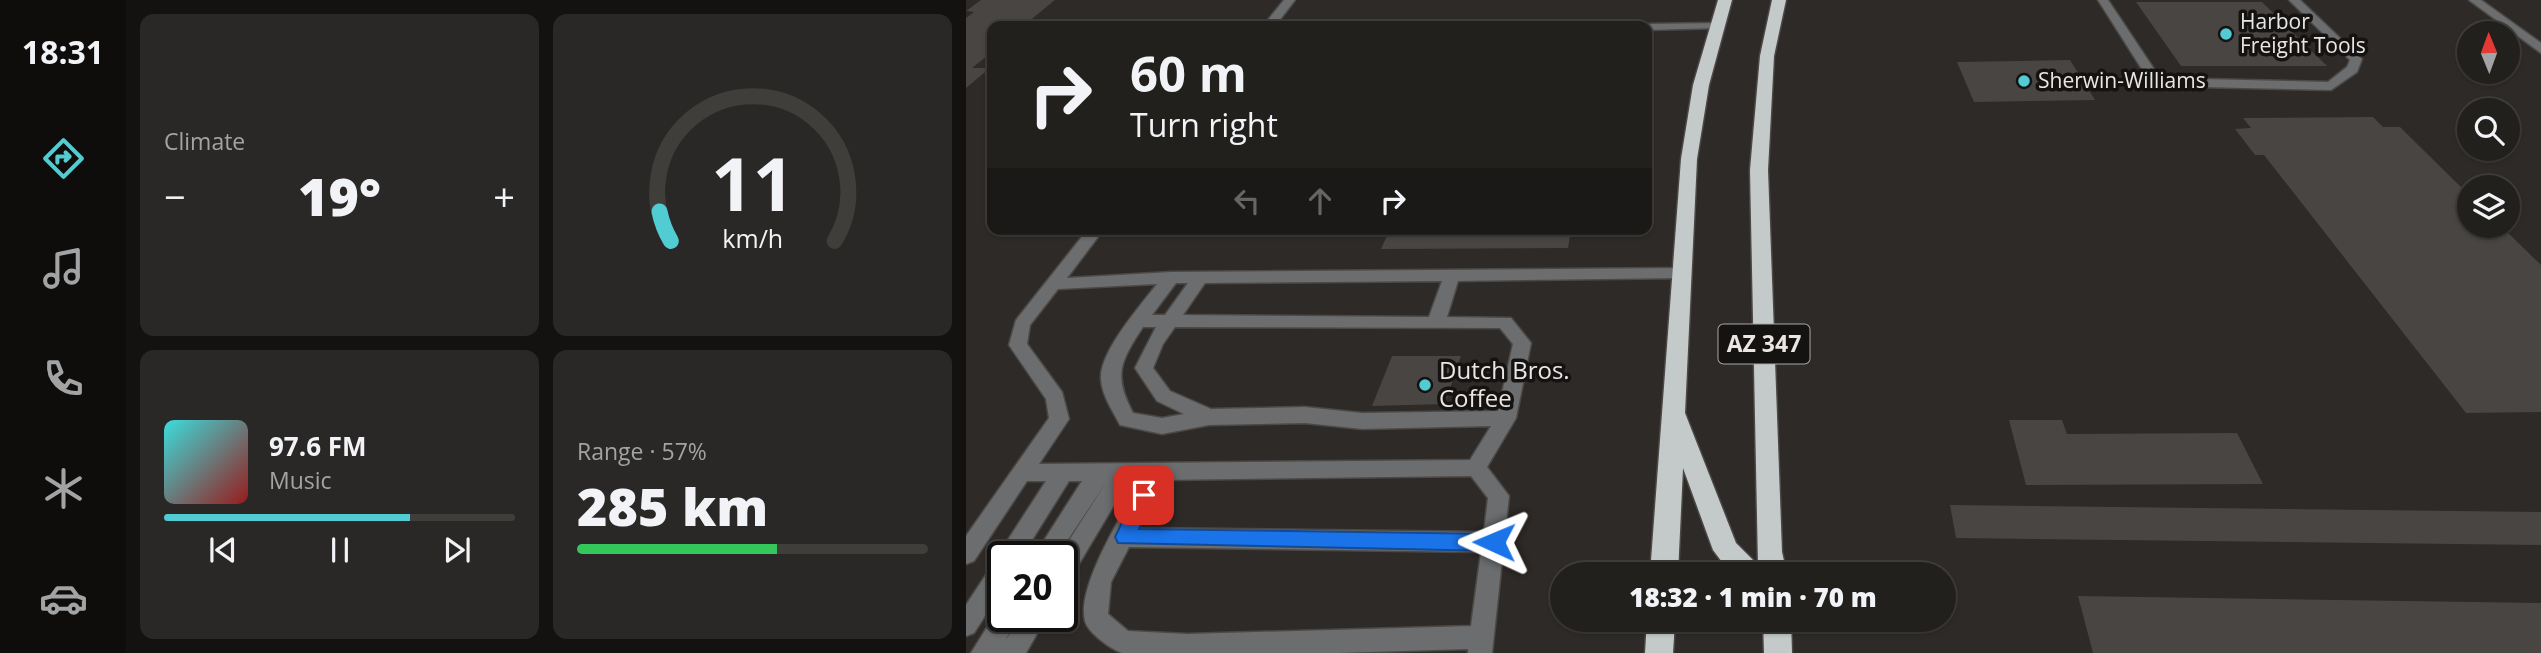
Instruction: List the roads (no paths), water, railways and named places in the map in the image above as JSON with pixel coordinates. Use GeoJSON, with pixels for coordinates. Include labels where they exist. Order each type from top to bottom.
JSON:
{"type":"FeatureCollection","features":[{"type":"Feature","properties":{"kind":"highway"},"geometry":{"type":"LineString","coordinates":[[1665,562],[1689,159],[1716,26],[1725,0]]}},
{"type":"Feature","properties":{"kind":"highway","name":"AZ 347"},"geometry":{"type":"LineString","coordinates":[[1771,562],[1759,170],[1767,57],[1779,0]]}},
{"type":"Feature","properties":{"kind":"highway"},"geometry":{"type":"LineString","coordinates":[[1672,407],[1726,550],[1738,562]]}},
{"type":"Feature","properties":{"kind":"highway"},"geometry":{"type":"LineString","coordinates":[[1658,653],[1660,632]]}},
{"type":"Feature","properties":{"kind":"highway"},"geometry":{"type":"LineString","coordinates":[[1777,632],[1778,653]]}},
{"type":"Feature","properties":{"kind":"street"},"geometry":{"type":"LineString","coordinates":[[1273,21],[1290,0]]}},
{"type":"Feature","properties":{"kind":"street"},"geometry":{"type":"LineString","coordinates":[[2103,0],[2155,82],[2331,86],[2353,69],[2356,59],[2294,0]]}},
{"type":"Feature","properties":{"kind":"street"},"geometry":{"type":"LineString","coordinates":[[2474,0],[2541,49]]}},
{"type":"Feature","properties":{"kind":"street"},"geometry":{"type":"LineString","coordinates":[[1652,27],[1716,26]]}},
{"type":"Feature","properties":{"kind":"street"},"geometry":{"type":"LineString","coordinates":[[966,554],[1059,419],[1055,397],[1018,345],[1022,324],[1091,235]]}},
{"type":"Feature","properties":{"kind":"street"},"geometry":{"type":"LineString","coordinates":[[1053,284],[1171,278],[1682,273]]}},
{"type":"Feature","properties":{"kind":"street"},"geometry":{"type":"LineString","coordinates":[[1436,323],[1452,275]]}},
{"type":"Feature","properties":{"kind":"street"},"geometry":{"type":"LineString","coordinates":[[1171,278],[1139,321],[1110,373],[1113,393],[1126,420],[1162,426],[1209,417],[1305,415],[1362,421],[1506,418]]}},
{"type":"Feature","properties":{"kind":"street"},"geometry":{"type":"LineString","coordinates":[[1200,278],[1155,342],[1144,368],[1154,390],[1174,404],[1209,417]]}},
{"type":"Feature","properties":{"kind":"street"},"geometry":{"type":"LineString","coordinates":[[1139,321],[1505,322],[1516,332],[1522,343],[1506,418],[1476,468]]}},
{"type":"Feature","properties":{"kind":"street"},"geometry":{"type":"LineString","coordinates":[[1020,473],[1154,474],[1476,468]]}},
{"type":"Feature","properties":{"kind":"street"},"geometry":{"type":"LineString","coordinates":[[1154,474],[1125,537],[1100,581],[1096,619],[1123,642],[1187,646],[1482,645],[1499,496],[1476,468]]}},
{"type":"Feature","properties":{"kind":"street"},"geometry":{"type":"LineString","coordinates":[[1055,541],[1099,472]]}},
{"type":"Feature","properties":{"kind":"street"},"geometry":{"type":"LineString","coordinates":[[1020,541],[1063,473]]}},
{"type":"Feature","properties":{"kind":"street"},"geometry":{"type":"LineString","coordinates":[[1078,546],[1123,473]]}},
{"type":"Feature","properties":{"kind":"street"},"geometry":{"type":"LineString","coordinates":[[1125,537],[1494,542]]}},
{"type":"Feature","properties":{"kind":"street"},"geometry":{"type":"LineString","coordinates":[[966,625],[987,593]]}},
{"type":"Feature","properties":{"kind":"street"},"geometry":{"type":"LineString","coordinates":[[983,653],[997,632]]}},
{"type":"Feature","properties":{"kind":"street"},"geometry":{"type":"LineString","coordinates":[[1008,653],[1017,646],[1025,632]]}},
{"type":"Feature","properties":{"kind":"place","name":"Harbor Freight Tools"},"geometry":{"type":"Point","coordinates":[2226,34]}},
{"type":"Feature","properties":{"kind":"place","name":"Sherwin-Williams"},"geometry":{"type":"Point","coordinates":[2024,81]}},
{"type":"Feature","properties":{"kind":"place","name":"Dutch Bros. Coffee"},"geometry":{"type":"Point","coordinates":[1425,385]}}]}
